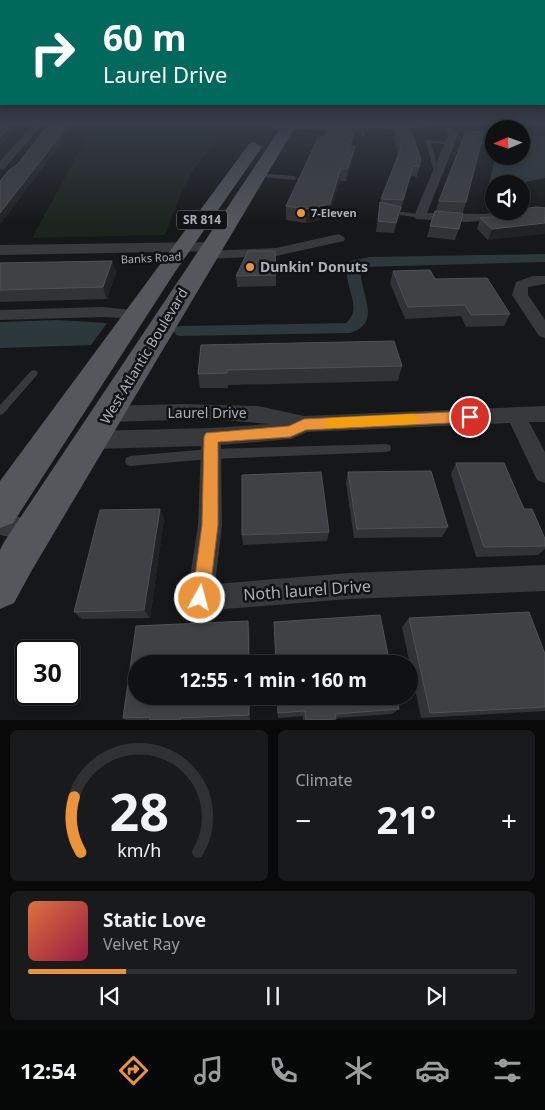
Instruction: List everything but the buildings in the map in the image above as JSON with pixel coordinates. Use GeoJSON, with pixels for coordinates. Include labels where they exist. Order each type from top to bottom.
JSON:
{"type":"FeatureCollection","features":[{"type":"Feature","properties":{"kind":"main road","name":"West Atlantic Boulevard"},"geometry":{"type":"LineString","coordinates":[[0,510],[179,252],[256,158]]}},
{"type":"Feature","properties":{"kind":"main road","name":"West Atlantic Boulevard"},"geometry":{"type":"LineString","coordinates":[[0,589],[13,541],[101,427],[265,158]]}},
{"type":"Feature","properties":{"kind":"street"},"geometry":{"type":"LineString","coordinates":[[0,167],[9,158]]}},
{"type":"Feature","properties":{"kind":"street"},"geometry":{"type":"LineString","coordinates":[[444,158],[420,216],[445,220],[474,220],[545,211]]}},
{"type":"Feature","properties":{"kind":"street","name":"Banks Road"},"geometry":{"type":"LineString","coordinates":[[0,262],[179,252],[276,252],[302,248],[339,238]]}},
{"type":"Feature","properties":{"kind":"street","name":"Banks Road"},"geometry":{"type":"LineString","coordinates":[[0,250],[179,252]]}},
{"type":"Feature","properties":{"kind":"street"},"geometry":{"type":"LineString","coordinates":[[545,280],[533,280],[521,285],[520,295],[545,332]]}},
{"type":"Feature","properties":{"kind":"street"},"geometry":{"type":"LineString","coordinates":[[0,314],[103,312],[136,315]]}},
{"type":"Feature","properties":{"kind":"street","name":"Laurel Drive"},"geometry":{"type":"LineString","coordinates":[[101,427],[247,413],[281,416],[304,424],[545,414]]}},
{"type":"Feature","properties":{"kind":"street"},"geometry":{"type":"LineString","coordinates":[[516,416],[545,473]]}},
{"type":"Feature","properties":{"kind":"street","name":"Laurel Drive"},"geometry":{"type":"LineString","coordinates":[[101,427],[210,445],[290,431],[304,424]]}},
{"type":"Feature","properties":{"kind":"street","name":"Noth laurel Drive"},"geometry":{"type":"LineString","coordinates":[[210,445],[210,525],[200,598],[349,586],[545,578]]}},
{"type":"Feature","properties":{"kind":"lane"},"geometry":{"type":"LineString","coordinates":[[433,158],[437,172]]}},
{"type":"Feature","properties":{"kind":"lane"},"geometry":{"type":"LineString","coordinates":[[256,175],[294,178]]}},
{"type":"Feature","properties":{"kind":"lane"},"geometry":{"type":"LineString","coordinates":[[382,212],[420,216]]}},
{"type":"Feature","properties":{"kind":"lane"},"geometry":{"type":"LineString","coordinates":[[0,411],[34,373]]}},
{"type":"Feature","properties":{"kind":"lane"},"geometry":{"type":"LineString","coordinates":[[130,460],[210,445],[386,448]]}},
{"type":"Feature","properties":{"kind":"shaded area"},"geometry":{"type":"Polygon","coordinates":[[[76,158],[202,158],[180,197],[165,235],[32,238],[76,158]]]}},
{"type":"Feature","properties":{"kind":"shaded area"},"geometry":{"type":"Polygon","coordinates":[[[530,158],[545,158],[545,178],[530,181],[530,175],[491,175],[494,165],[530,165],[530,158]]]}},
{"type":"Feature","properties":{"kind":"shaded area"},"geometry":{"type":"Polygon","coordinates":[[[57,320],[107,323],[91,345],[0,348],[0,322],[57,320]]]}},
{"type":"Feature","properties":{"kind":"waterway"},"geometry":{"type":"LineString","coordinates":[[181,331],[350,328],[358,321],[362,306],[354,282],[355,264],[369,261],[545,258]]}},
{"type":"Feature","properties":{"kind":"slow traffic"},"geometry":{"type":"LineString","coordinates":[[329,423],[413,419]]}},
{"type":"Feature","properties":{"kind":"place","name":"7-Eleven"},"geometry":{"type":"Point","coordinates":[301,213]}},
{"type":"Feature","properties":{"kind":"place","name":"Dunkin' Donuts"},"geometry":{"type":"Point","coordinates":[250,267]}},
{"type":"Feature","properties":{"kind":"route"},"geometry":{"type":"LineString","coordinates":[[200,598],[210,525],[211,437],[290,431],[304,424],[470,417]]}}]}
